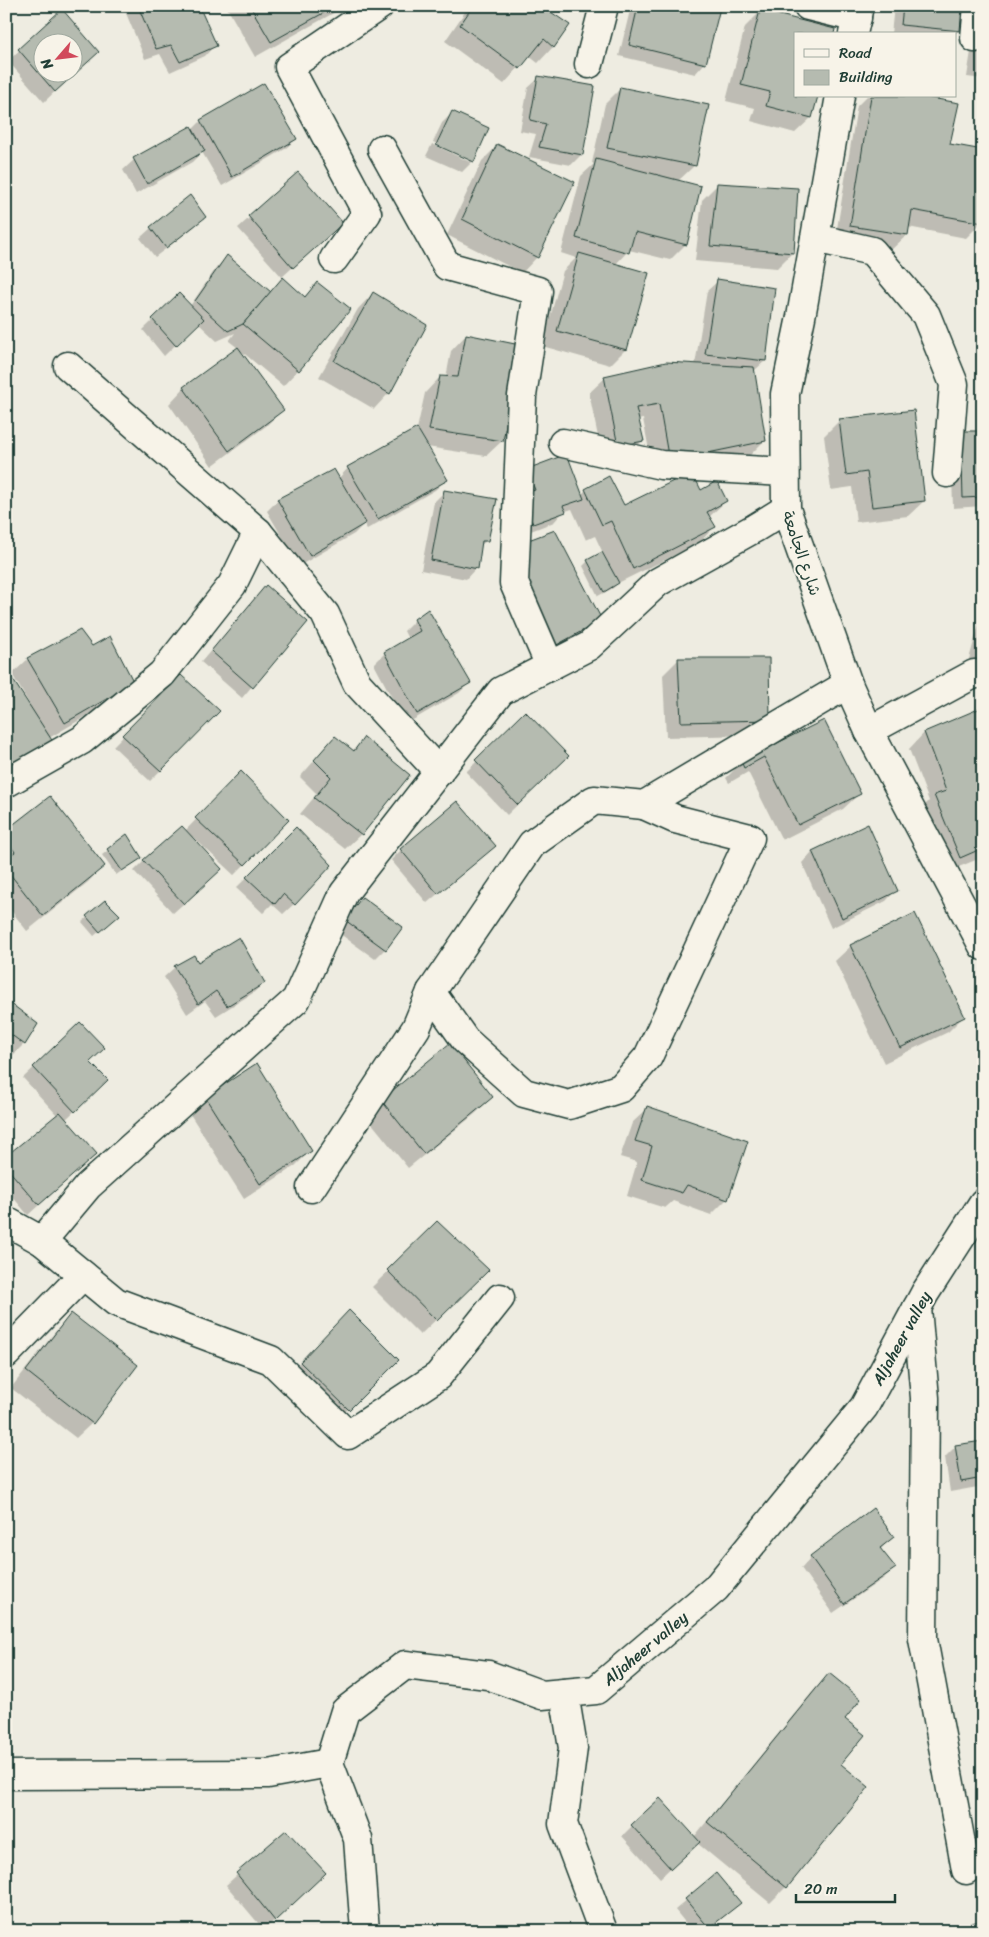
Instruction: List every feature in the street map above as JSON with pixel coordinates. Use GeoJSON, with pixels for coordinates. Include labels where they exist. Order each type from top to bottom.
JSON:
{"type":"FeatureCollection","features":[{"type":"Feature","properties":{"kind":"street"},"geometry":{"type":"LineString","coordinates":[[334,259],[367,213],[289,67],[378,6]]}},
{"type":"Feature","properties":{"kind":"street"},"geometry":{"type":"LineString","coordinates":[[589,64],[604,6]]}},
{"type":"Feature","properties":{"kind":"street"},"geometry":{"type":"LineString","coordinates":[[808,6],[856,19]]}},
{"type":"Feature","properties":{"kind":"street"},"geometry":{"type":"LineString","coordinates":[[974,38],[978,6]]}},
{"type":"Feature","properties":{"kind":"street","name":"شارع الجامعة"},"geometry":{"type":"LineString","coordinates":[[840,98],[785,394],[786,509],[848,684],[869,731],[983,946]]}},
{"type":"Feature","properties":{"kind":"street"},"geometry":{"type":"LineString","coordinates":[[382,149],[447,266],[538,291],[522,396],[514,583],[550,666]]}},
{"type":"Feature","properties":{"kind":"street"},"geometry":{"type":"LineString","coordinates":[[815,238],[872,251],[926,315],[954,384],[947,473]]}},
{"type":"Feature","properties":{"kind":"street"},"geometry":{"type":"LineString","coordinates":[[68,366],[258,532],[325,614],[357,683],[438,772]]}},
{"type":"Feature","properties":{"kind":"street"},"geometry":{"type":"LineString","coordinates":[[563,443],[661,465],[785,472]]}},
{"type":"Feature","properties":{"kind":"street"},"geometry":{"type":"LineString","coordinates":[[42,1241],[88,1186],[296,1000],[344,893],[501,691],[590,646],[658,582],[786,509]]}},
{"type":"Feature","properties":{"kind":"street"},"geometry":{"type":"LineString","coordinates":[[6,783],[82,740],[162,674],[232,585],[258,532]]}},
{"type":"Feature","properties":{"kind":"street"},"geometry":{"type":"LineString","coordinates":[[869,731],[974,674],[983,674]]}},
{"type":"Feature","properties":{"kind":"street"},"geometry":{"type":"LineString","coordinates":[[644,805],[848,684]]}},
{"type":"Feature","properties":{"kind":"street"},"geometry":{"type":"LineString","coordinates":[[311,1188],[416,1028],[431,992],[532,844],[594,800],[644,805],[675,820],[750,838],[648,1057],[621,1088],[569,1105],[524,1093],[465,1040],[431,992]]}},
{"type":"Feature","properties":{"kind":"street","name":"Aljaheer valley"},"geometry":{"type":"LineString","coordinates":[[329,1763],[345,1711],[406,1665],[488,1675],[542,1695],[596,1690],[716,1588],[864,1406],[917,1308],[983,1203]]}},
{"type":"Feature","properties":{"kind":"street"},"geometry":{"type":"LineString","coordinates":[[6,1221],[42,1241],[116,1302],[271,1360],[348,1435],[438,1376],[500,1298]]}},
{"type":"Feature","properties":{"kind":"street"},"geometry":{"type":"LineString","coordinates":[[6,1354],[83,1275]]}},
{"type":"Feature","properties":{"kind":"street"},"geometry":{"type":"LineString","coordinates":[[917,1308],[925,1398],[923,1638],[966,1870]]}},
{"type":"Feature","properties":{"kind":"street"},"geometry":{"type":"LineString","coordinates":[[564,1693],[573,1748],[563,1824],[603,1931]]}},
{"type":"Feature","properties":{"kind":"street"},"geometry":{"type":"LineString","coordinates":[[6,1775],[268,1774],[329,1763],[358,1839],[365,1931]]}},
{"type":"Feature","properties":{"kind":"building"},"geometry":{"type":"Polygon","coordinates":[[[138,6],[199,6],[217,46],[180,62],[171,45],[156,49],[138,6]]]}},
{"type":"Feature","properties":{"kind":"building"},"geometry":{"type":"Polygon","coordinates":[[[250,6],[336,6],[271,42],[250,6]]]}},
{"type":"Feature","properties":{"kind":"building"},"geometry":{"type":"Polygon","coordinates":[[[473,6],[542,6],[570,25],[554,48],[544,39],[520,69],[460,25],[473,6]]]}},
{"type":"Feature","properties":{"kind":"building"},"geometry":{"type":"Polygon","coordinates":[[[638,6],[710,6],[720,8],[706,64],[629,45],[638,6]]]}},
{"type":"Feature","properties":{"kind":"building"},"geometry":{"type":"Polygon","coordinates":[[[903,6],[962,6],[960,31],[901,25],[903,6]]]}},
{"type":"Feature","properties":{"kind":"building"},"geometry":{"type":"Polygon","coordinates":[[[62,9],[82,32],[37,32],[62,9]]]}},
{"type":"Feature","properties":{"kind":"building"},"geometry":{"type":"Polygon","coordinates":[[[760,10],[835,29],[834,32],[794,32],[794,98],[817,98],[812,118],[766,106],[770,92],[741,85],[760,10]]]}},
{"type":"Feature","properties":{"kind":"building"},"geometry":{"type":"Polygon","coordinates":[[[82,32],[99,52],[82,67],[82,32]]]}},
{"type":"Feature","properties":{"kind":"building"},"geometry":{"type":"Polygon","coordinates":[[[32,36],[32,65],[18,49],[32,36]]]}},
{"type":"Feature","properties":{"kind":"building"},"geometry":{"type":"Polygon","coordinates":[[[538,76],[595,86],[583,155],[539,147],[546,124],[530,120],[538,76]]]}},
{"type":"Feature","properties":{"kind":"building"},"geometry":{"type":"Polygon","coordinates":[[[46,82],[66,82],[55,92],[46,82]]]}},
{"type":"Feature","properties":{"kind":"building"},"geometry":{"type":"Polygon","coordinates":[[[264,83],[297,139],[232,177],[200,120],[264,83]]]}},
{"type":"Feature","properties":{"kind":"building"},"geometry":{"type":"Polygon","coordinates":[[[620,87],[709,105],[696,166],[607,148],[620,87]]]}},
{"type":"Feature","properties":{"kind":"building"},"geometry":{"type":"Polygon","coordinates":[[[871,98],[931,98],[959,103],[950,144],[983,150],[983,223],[912,210],[908,235],[850,226],[871,98]]]}},
{"type":"Feature","properties":{"kind":"building"},"geometry":{"type":"Polygon","coordinates":[[[452,111],[489,128],[474,162],[436,145],[452,111]]]}},
{"type":"Feature","properties":{"kind":"building"},"geometry":{"type":"Polygon","coordinates":[[[191,126],[205,151],[147,184],[133,158],[191,126]]]}},
{"type":"Feature","properties":{"kind":"building"},"geometry":{"type":"Polygon","coordinates":[[[497,144],[575,182],[538,258],[462,219],[497,144]]]}},
{"type":"Feature","properties":{"kind":"building"},"geometry":{"type":"Polygon","coordinates":[[[596,159],[701,186],[687,245],[635,232],[629,253],[576,238],[596,159]]]}},
{"type":"Feature","properties":{"kind":"building"},"geometry":{"type":"Polygon","coordinates":[[[298,172],[343,223],[293,268],[248,216],[298,172]]]}},
{"type":"Feature","properties":{"kind":"building"},"geometry":{"type":"Polygon","coordinates":[[[717,183],[798,188],[794,253],[710,246],[717,183]]]}},
{"type":"Feature","properties":{"kind":"building"},"geometry":{"type":"Polygon","coordinates":[[[190,195],[206,217],[166,248],[150,227],[190,195]]]}},
{"type":"Feature","properties":{"kind":"building"},"geometry":{"type":"Polygon","coordinates":[[[579,253],[649,273],[627,350],[557,331],[579,253]]]}},
{"type":"Feature","properties":{"kind":"building"},"geometry":{"type":"Polygon","coordinates":[[[227,255],[271,292],[243,324],[228,331],[195,301],[227,255]]]}},
{"type":"Feature","properties":{"kind":"building"},"geometry":{"type":"Polygon","coordinates":[[[283,277],[305,297],[317,282],[351,309],[299,371],[243,324],[283,277]]]}},
{"type":"Feature","properties":{"kind":"building"},"geometry":{"type":"Polygon","coordinates":[[[717,279],[775,288],[766,361],[705,354],[717,279]]]}},
{"type":"Feature","properties":{"kind":"building"},"geometry":{"type":"Polygon","coordinates":[[[373,292],[427,325],[390,394],[334,361],[373,292]]]}},
{"type":"Feature","properties":{"kind":"building"},"geometry":{"type":"Polygon","coordinates":[[[179,293],[204,319],[176,346],[152,319],[179,293]]]}},
{"type":"Feature","properties":{"kind":"building"},"geometry":{"type":"Polygon","coordinates":[[[466,334],[520,345],[503,441],[429,430],[440,376],[458,377],[466,334]]]}},
{"type":"Feature","properties":{"kind":"building"},"geometry":{"type":"Polygon","coordinates":[[[238,347],[284,410],[229,451],[183,387],[238,347]]]}},
{"type":"Feature","properties":{"kind":"building"},"geometry":{"type":"Polygon","coordinates":[[[666,362],[754,367],[766,441],[669,461],[659,404],[636,408],[644,441],[618,446],[604,376],[666,362]]]}},
{"type":"Feature","properties":{"kind":"building"},"geometry":{"type":"Polygon","coordinates":[[[914,410],[925,501],[872,507],[867,472],[846,475],[839,419],[914,410]]]}},
{"type":"Feature","properties":{"kind":"building"},"geometry":{"type":"Polygon","coordinates":[[[417,428],[448,480],[378,519],[347,467],[417,428]]]}},
{"type":"Feature","properties":{"kind":"building"},"geometry":{"type":"Polygon","coordinates":[[[961,431],[983,431],[983,497],[963,498],[961,431]]]}},
{"type":"Feature","properties":{"kind":"building"},"geometry":{"type":"Polygon","coordinates":[[[567,454],[584,499],[563,506],[566,512],[533,524],[522,495],[535,490],[527,469],[567,454]]]}},
{"type":"Feature","properties":{"kind":"building"},"geometry":{"type":"Polygon","coordinates":[[[334,469],[366,523],[310,556],[277,499],[334,469]]]}},
{"type":"Feature","properties":{"kind":"building"},"geometry":{"type":"Polygon","coordinates":[[[692,472],[701,490],[717,481],[727,501],[707,512],[716,527],[633,569],[611,521],[602,525],[585,489],[609,476],[624,505],[692,472]]]}},
{"type":"Feature","properties":{"kind":"building"},"geometry":{"type":"Polygon","coordinates":[[[444,490],[497,499],[488,541],[482,541],[478,569],[431,560],[444,490]]]}},
{"type":"Feature","properties":{"kind":"building"},"geometry":{"type":"Polygon","coordinates":[[[555,530],[602,620],[553,647],[527,591],[526,541],[555,530]]]}},
{"type":"Feature","properties":{"kind":"building"},"geometry":{"type":"Polygon","coordinates":[[[602,552],[619,583],[604,592],[587,560],[602,552]]]}},
{"type":"Feature","properties":{"kind":"building"},"geometry":{"type":"Polygon","coordinates":[[[266,585],[308,622],[253,688],[211,651],[266,585]]]}},
{"type":"Feature","properties":{"kind":"building"},"geometry":{"type":"Polygon","coordinates":[[[428,609],[471,683],[417,714],[384,652],[420,631],[414,619],[428,609]]]}},
{"type":"Feature","properties":{"kind":"building"},"geometry":{"type":"Polygon","coordinates":[[[80,630],[92,646],[110,636],[134,683],[65,723],[27,658],[80,630]]]}},
{"type":"Feature","properties":{"kind":"building"},"geometry":{"type":"Polygon","coordinates":[[[678,658],[769,658],[770,720],[681,722],[678,658]]]}},
{"type":"Feature","properties":{"kind":"building"},"geometry":{"type":"Polygon","coordinates":[[[6,669],[55,745],[15,772],[6,759],[6,669]]]}},
{"type":"Feature","properties":{"kind":"building"},"geometry":{"type":"Polygon","coordinates":[[[181,675],[220,711],[161,771],[122,735],[181,675]]]}},
{"type":"Feature","properties":{"kind":"building"},"geometry":{"type":"Polygon","coordinates":[[[983,707],[983,848],[960,858],[934,795],[946,791],[924,732],[983,707]]]}},
{"type":"Feature","properties":{"kind":"building"},"geometry":{"type":"Polygon","coordinates":[[[525,711],[569,756],[518,805],[475,760],[525,711]]]}},
{"type":"Feature","properties":{"kind":"building"},"geometry":{"type":"Polygon","coordinates":[[[824,720],[861,794],[798,825],[764,757],[744,768],[741,761],[824,720]]]}},
{"type":"Feature","properties":{"kind":"building"},"geometry":{"type":"Polygon","coordinates":[[[335,736],[354,751],[364,737],[410,775],[362,835],[314,798],[331,777],[314,760],[335,736]]]}},
{"type":"Feature","properties":{"kind":"building"},"geometry":{"type":"Polygon","coordinates":[[[241,771],[289,820],[245,865],[195,818],[241,771]]]}},
{"type":"Feature","properties":{"kind":"building"},"geometry":{"type":"Polygon","coordinates":[[[50,796],[105,866],[43,916],[6,869],[6,858],[15,852],[6,839],[6,830],[50,796]]]}},
{"type":"Feature","properties":{"kind":"building"},"geometry":{"type":"Polygon","coordinates":[[[457,801],[496,846],[438,894],[400,849],[457,801]]]}},
{"type":"Feature","properties":{"kind":"building"},"geometry":{"type":"Polygon","coordinates":[[[868,824],[898,891],[842,918],[812,851],[868,824]]]}},
{"type":"Feature","properties":{"kind":"building"},"geometry":{"type":"Polygon","coordinates":[[[182,826],[222,869],[184,904],[143,860],[182,826]]]}},
{"type":"Feature","properties":{"kind":"building"},"geometry":{"type":"Polygon","coordinates":[[[296,827],[332,865],[295,905],[283,894],[275,904],[246,877],[296,827]]]}},
{"type":"Feature","properties":{"kind":"building"},"geometry":{"type":"Polygon","coordinates":[[[127,834],[142,858],[122,871],[107,849],[127,834]]]}},
{"type":"Feature","properties":{"kind":"building"},"geometry":{"type":"Polygon","coordinates":[[[362,897],[403,927],[386,950],[345,920],[362,897]]]}},
{"type":"Feature","properties":{"kind":"building"},"geometry":{"type":"Polygon","coordinates":[[[105,900],[120,915],[100,932],[86,916],[105,900]]]}},
{"type":"Feature","properties":{"kind":"building"},"geometry":{"type":"Polygon","coordinates":[[[915,913],[965,1017],[900,1048],[850,945],[915,913]]]}},
{"type":"Feature","properties":{"kind":"building"},"geometry":{"type":"Polygon","coordinates":[[[239,937],[265,983],[227,1006],[216,991],[198,1004],[174,966],[194,955],[198,962],[239,937]]]}},
{"type":"Feature","properties":{"kind":"building"},"geometry":{"type":"Polygon","coordinates":[[[6,1000],[38,1024],[25,1045],[6,1031],[6,1000]]]}},
{"type":"Feature","properties":{"kind":"building"},"geometry":{"type":"Polygon","coordinates":[[[80,1022],[105,1048],[90,1062],[108,1080],[75,1112],[33,1067],[80,1022]]]}},
{"type":"Feature","properties":{"kind":"building"},"geometry":{"type":"Polygon","coordinates":[[[450,1043],[493,1097],[424,1154],[381,1100],[450,1043]]]}},
{"type":"Feature","properties":{"kind":"building"},"geometry":{"type":"Polygon","coordinates":[[[257,1063],[312,1151],[260,1184],[205,1097],[257,1063]]]}},
{"type":"Feature","properties":{"kind":"building"},"geometry":{"type":"Polygon","coordinates":[[[647,1106],[748,1141],[728,1200],[687,1185],[682,1193],[642,1180],[652,1146],[635,1141],[647,1106]]]}},
{"type":"Feature","properties":{"kind":"building"},"geometry":{"type":"Polygon","coordinates":[[[60,1112],[97,1154],[39,1205],[6,1167],[6,1156],[60,1112]]]}},
{"type":"Feature","properties":{"kind":"building"},"geometry":{"type":"Polygon","coordinates":[[[437,1221],[489,1270],[437,1321],[387,1270],[437,1221]]]}},
{"type":"Feature","properties":{"kind":"building"},"geometry":{"type":"Polygon","coordinates":[[[349,1310],[399,1360],[349,1410],[300,1362],[349,1310]]]}},
{"type":"Feature","properties":{"kind":"building"},"geometry":{"type":"Polygon","coordinates":[[[71,1313],[138,1365],[93,1424],[26,1371],[71,1313]]]}},
{"type":"Feature","properties":{"kind":"building"},"geometry":{"type":"Polygon","coordinates":[[[983,1441],[983,1478],[961,1482],[955,1445],[983,1441]]]}},
{"type":"Feature","properties":{"kind":"building"},"geometry":{"type":"Polygon","coordinates":[[[873,1508],[894,1537],[880,1548],[896,1568],[844,1604],[810,1556],[873,1508]]]}},
{"type":"Feature","properties":{"kind":"building"},"geometry":{"type":"Polygon","coordinates":[[[829,1673],[861,1699],[845,1719],[865,1735],[841,1764],[869,1787],[787,1888],[707,1822],[829,1673]]]}},
{"type":"Feature","properties":{"kind":"building"},"geometry":{"type":"Polygon","coordinates":[[[660,1798],[700,1842],[671,1869],[631,1825],[660,1798]]]}},
{"type":"Feature","properties":{"kind":"building"},"geometry":{"type":"Polygon","coordinates":[[[286,1830],[326,1873],[275,1921],[236,1873],[286,1830]]]}},
{"type":"Feature","properties":{"kind":"building"},"geometry":{"type":"Polygon","coordinates":[[[716,1873],[741,1903],[709,1928],[685,1899],[716,1873]]]}},
{"type":"Feature","properties":{"kind":"building"},"geometry":{"type":"Polygon","coordinates":[[[983,1920],[983,1931],[958,1931],[957,1927],[983,1920]]]}}]}
